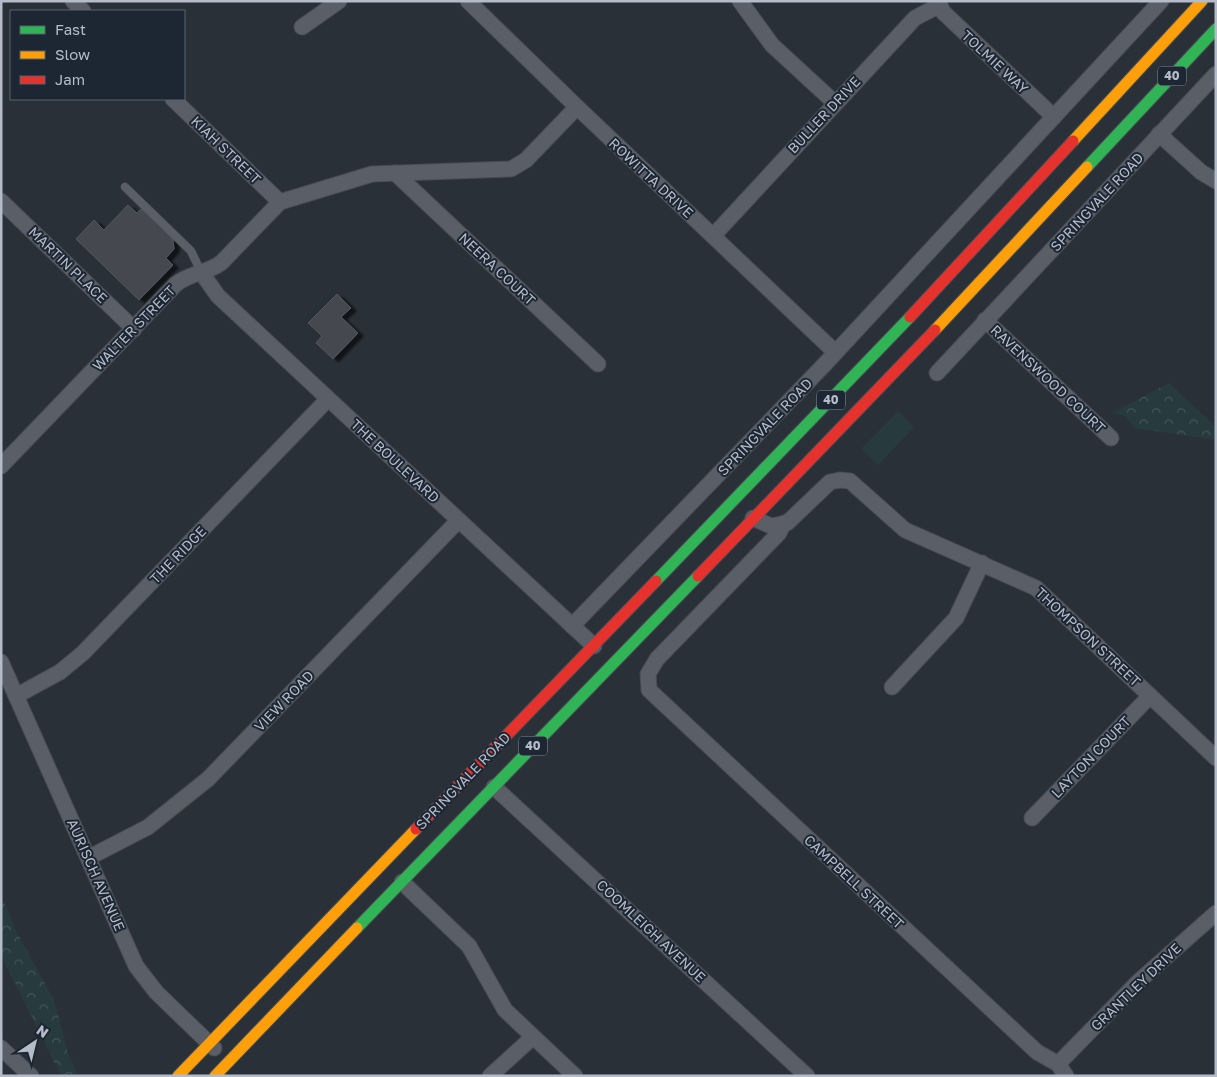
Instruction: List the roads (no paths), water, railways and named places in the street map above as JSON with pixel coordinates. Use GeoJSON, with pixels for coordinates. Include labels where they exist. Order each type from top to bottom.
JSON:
{"type":"FeatureCollection","features":[{"type":"Feature","properties":{"kind":"highway","name":"SPRINGVALE ROAD"},"geometry":{"type":"LineString","coordinates":[[184,1074],[210,1043],[977,246],[1202,1]]}},
{"type":"Feature","properties":{"kind":"highway","name":"SPRINGVALE ROAD"},"geometry":{"type":"LineString","coordinates":[[215,1076],[998,263],[1216,29]]}},
{"type":"Feature","properties":{"kind":"street"},"geometry":{"type":"LineString","coordinates":[[73,1],[82,10]]}},
{"type":"Feature","properties":{"kind":"street"},"geometry":{"type":"LineString","coordinates":[[302,27],[339,1]]}},
{"type":"Feature","properties":{"kind":"street","name":"ROWITTA DRIVE"},"geometry":{"type":"LineString","coordinates":[[468,1],[835,352]]}},
{"type":"Feature","properties":{"kind":"street"},"geometry":{"type":"LineString","coordinates":[[740,1],[772,45],[835,103]]}},
{"type":"Feature","properties":{"kind":"street","name":"SPRINGVALE ROAD"},"geometry":{"type":"LineString","coordinates":[[572,626],[835,352],[1161,1]]}},
{"type":"Feature","properties":{"kind":"street","name":"BULLER DRIVE"},"geometry":{"type":"LineString","coordinates":[[713,236],[915,18],[938,4]]}},
{"type":"Feature","properties":{"kind":"street","name":"TOLMIE WAY"},"geometry":{"type":"LineString","coordinates":[[938,4],[1054,117]]}},
{"type":"Feature","properties":{"kind":"street"},"geometry":{"type":"LineString","coordinates":[[1182,23],[1216,53]]}},
{"type":"Feature","properties":{"kind":"street","name":"SPRINGVALE ROAD"},"geometry":{"type":"LineString","coordinates":[[937,374],[985,320],[1216,74]]}},
{"type":"Feature","properties":{"kind":"street","name":"KIAH STREET"},"geometry":{"type":"LineString","coordinates":[[174,100],[280,202]]}},
{"type":"Feature","properties":{"kind":"street","name":"WALTER STREET"},"geometry":{"type":"LineString","coordinates":[[1,466],[176,284],[187,276],[221,263],[280,202],[372,174],[511,169],[526,160],[577,107]]}},
{"type":"Feature","properties":{"kind":"street"},"geometry":{"type":"LineString","coordinates":[[1159,134],[1201,172],[1216,181]]}},
{"type":"Feature","properties":{"kind":"street","name":"NEERA COURT"},"geometry":{"type":"LineString","coordinates":[[396,173],[598,364]]}},
{"type":"Feature","properties":{"kind":"street","name":"MARTIN PLACE"},"geometry":{"type":"LineString","coordinates":[[1,201],[134,329]]}},
{"type":"Feature","properties":{"kind":"street"},"geometry":{"type":"LineString","coordinates":[[954,225],[998,263]]}},
{"type":"Feature","properties":{"kind":"street","name":"THE BOULEVARD"},"geometry":{"type":"LineString","coordinates":[[201,272],[218,296],[594,646]]}},
{"type":"Feature","properties":{"kind":"street","name":"RAVENSWOOD COURT"},"geometry":{"type":"LineString","coordinates":[[985,320],[1111,438]]}},
{"type":"Feature","properties":{"kind":"street","name":"THE RIDGE"},"geometry":{"type":"LineString","coordinates":[[16,696],[60,672],[83,653],[328,399]]}},
{"type":"Feature","properties":{"kind":"street","name":"THOMPSON STREET"},"geometry":{"type":"LineString","coordinates":[[782,523],[796,516],[830,482],[844,480],[857,486],[905,530],[1036,588],[1216,758]]}},
{"type":"Feature","properties":{"kind":"street","name":"SPRINGVALE ROAD"},"geometry":{"type":"LineString","coordinates":[[748,486],[777,514],[782,523]]}},
{"type":"Feature","properties":{"kind":"street"},"geometry":{"type":"LineString","coordinates":[[753,518],[772,526],[782,523]]}},
{"type":"Feature","properties":{"kind":"street","name":"VIEW ROAD"},"geometry":{"type":"LineString","coordinates":[[90,857],[148,827],[208,779],[458,521]]}},
{"type":"Feature","properties":{"kind":"street","name":"CAMPBELL STREET"},"geometry":{"type":"LineString","coordinates":[[782,523],[780,533],[657,659],[650,669],[647,684],[655,697],[1015,1032],[1042,1057],[1062,1070]]}},
{"type":"Feature","properties":{"kind":"street"},"geometry":{"type":"LineString","coordinates":[[892,687],[956,618],[982,563]]}},
{"type":"Feature","properties":{"kind":"street","name":"AURISCH AVENUE"},"geometry":{"type":"LineString","coordinates":[[1,662],[5,682],[16,696],[142,975],[229,1062]]}},
{"type":"Feature","properties":{"kind":"street","name":"LAYTON COURT"},"geometry":{"type":"LineString","coordinates":[[1032,818],[1150,696]]}},
{"type":"Feature","properties":{"kind":"street","name":"COOMLEIGH AVENUE"},"geometry":{"type":"LineString","coordinates":[[494,786],[807,1076]]}},
{"type":"Feature","properties":{"kind":"street"},"geometry":{"type":"LineString","coordinates":[[402,882],[469,946],[505,1010],[575,1076]]}},
{"type":"Feature","properties":{"kind":"street","name":"GRANTLEY DRIVE"},"geometry":{"type":"LineString","coordinates":[[1062,1070],[1139,981],[1216,913]]}},
{"type":"Feature","properties":{"kind":"street"},"geometry":{"type":"LineString","coordinates":[[490,1076],[533,1037]]}},
{"type":"Feature","properties":{"kind":"street"},"geometry":{"type":"LineString","coordinates":[[1,1048],[31,1076]]}},
{"type":"Feature","properties":{"kind":"lane"},"geometry":{"type":"LineString","coordinates":[[125,187],[191,251],[201,272]]}}]}
